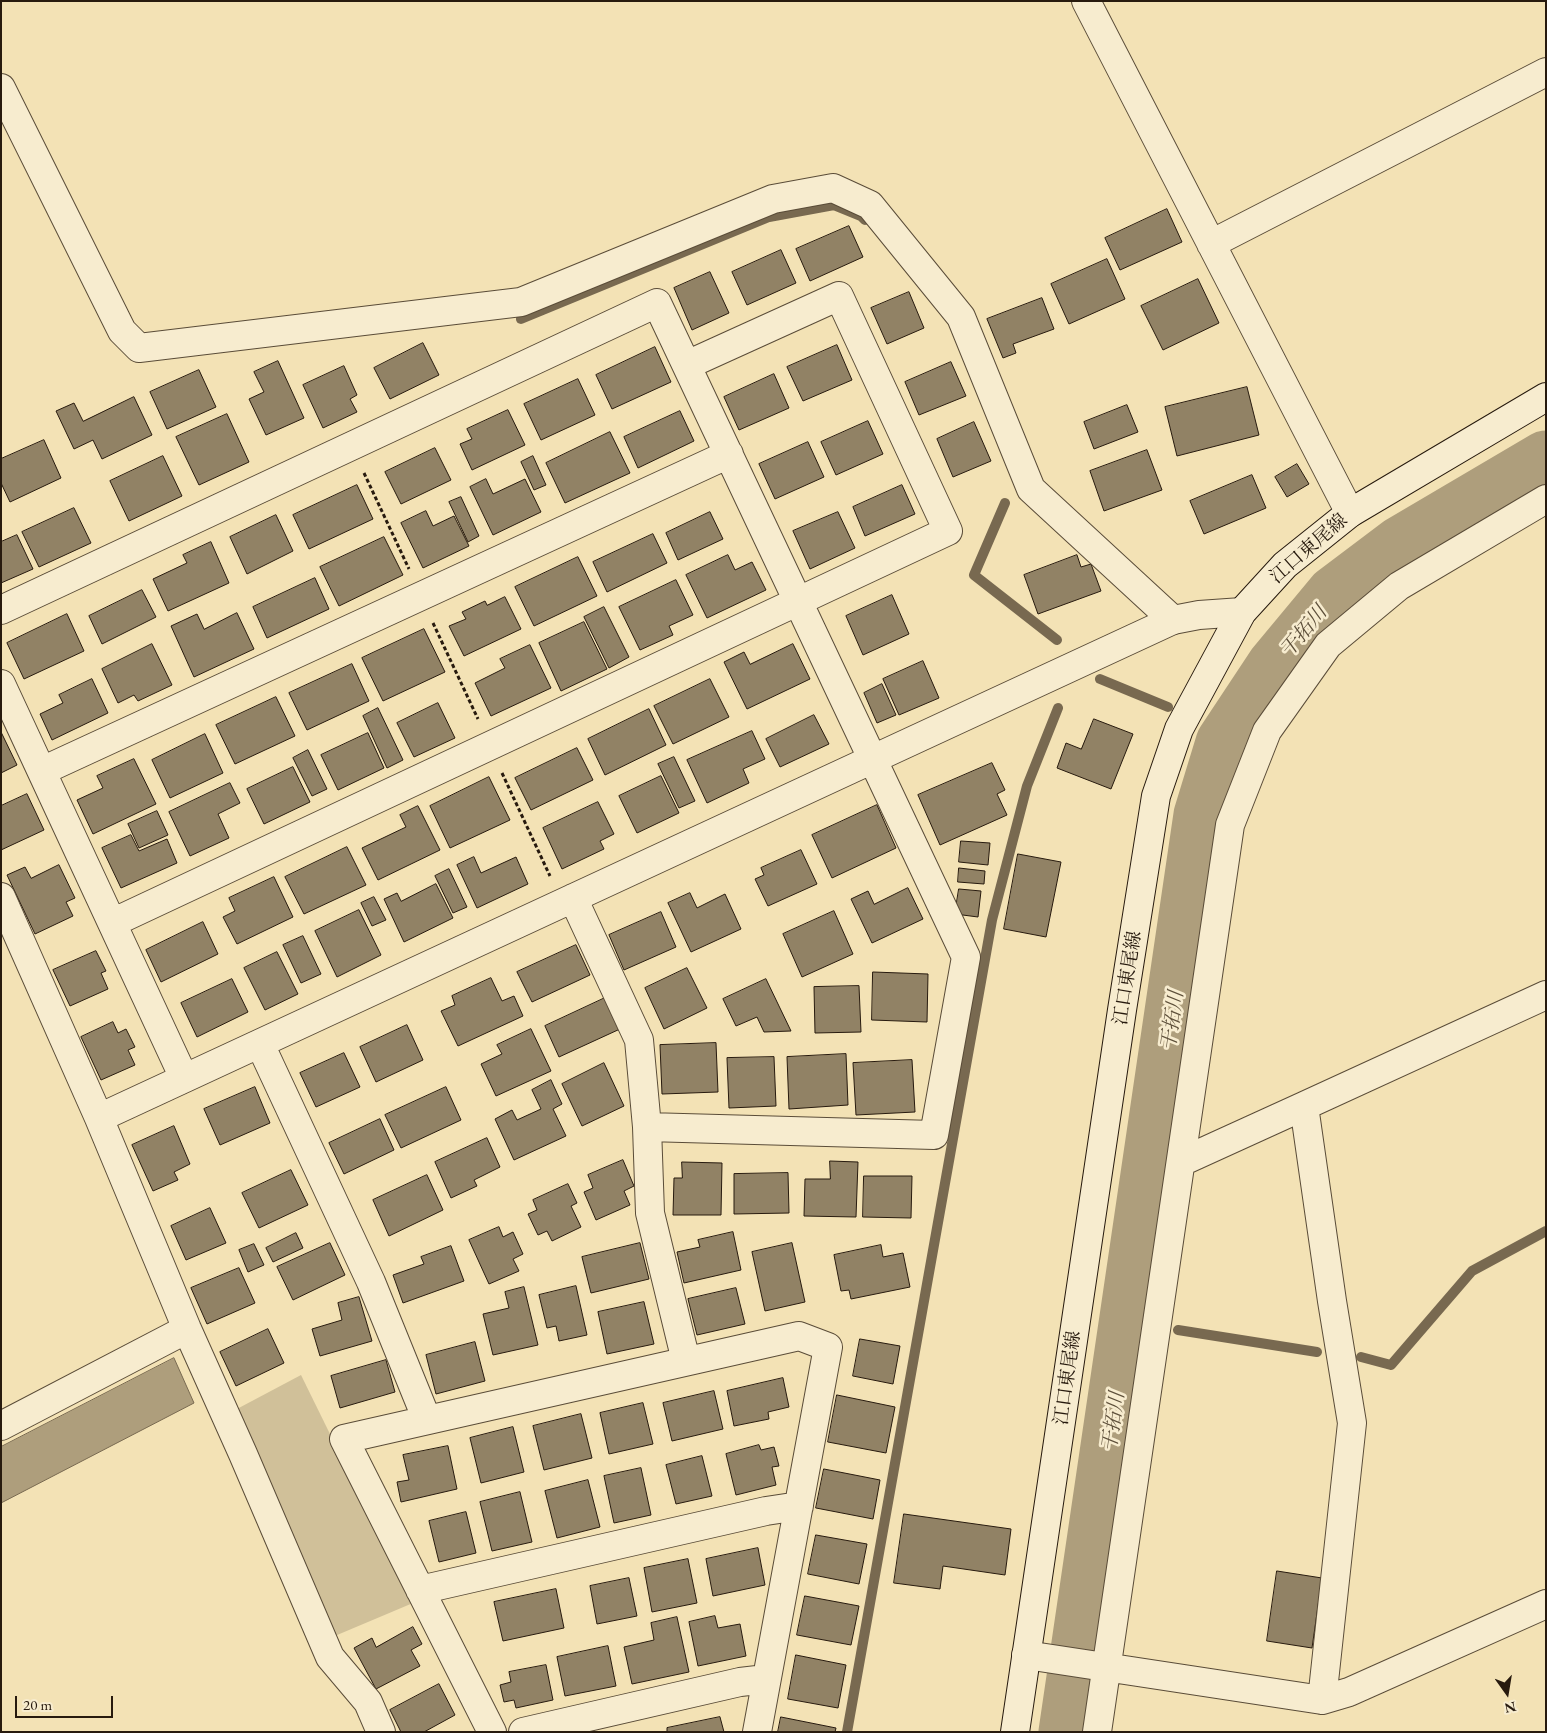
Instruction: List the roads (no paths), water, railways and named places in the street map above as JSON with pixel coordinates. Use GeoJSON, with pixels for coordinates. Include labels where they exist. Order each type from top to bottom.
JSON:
{"type":"FeatureCollection","features":[{"type":"Feature","properties":{"kind":"street"},"geometry":{"type":"LineString","coordinates":[[1086,1],[1350,513]]}},
{"type":"Feature","properties":{"kind":"street"},"geometry":{"type":"LineString","coordinates":[[1211,244],[1546,72]]}},
{"type":"Feature","properties":{"kind":"street"},"geometry":{"type":"LineString","coordinates":[[1,88],[122,331],[139,348],[521,302],[773,199],[833,188],[870,205],[961,317],[1031,489],[1172,620]]}},
{"type":"Feature","properties":{"kind":"street"},"geometry":{"type":"LineString","coordinates":[[112,923],[948,531],[839,296],[687,365]]}},
{"type":"Feature","properties":{"kind":"street"},"geometry":{"type":"LineString","coordinates":[[1,610],[658,303],[966,957],[934,1135],[647,1127]]}},
{"type":"Feature","properties":{"kind":"street","name":"江口東尾線"},"geometry":{"type":"LineString","coordinates":[[1015,1732],[1156,796],[1179,729],[1242,612],[1285,565],[1350,513],[1546,397]]}},
{"type":"Feature","properties":{"kind":"street"},"geometry":{"type":"LineString","coordinates":[[42,771],[728,454]]}},
{"type":"Feature","properties":{"kind":"street"},"geometry":{"type":"LineString","coordinates":[[1097,1732],[1103,1667],[1181,1162],[1230,825],[1267,731],[1328,645],[1399,586],[1546,499]]}},
{"type":"Feature","properties":{"kind":"street"},"geometry":{"type":"LineString","coordinates":[[99,1118],[1172,620],[1199,614],[1242,612]]}},
{"type":"Feature","properties":{"kind":"street"},"geometry":{"type":"LineString","coordinates":[[1,684],[184,1078]]}},
{"type":"Feature","properties":{"kind":"street"},"geometry":{"type":"LineString","coordinates":[[1,897],[99,1118],[187,1330],[243,1454],[330,1657],[368,1702],[381,1732]]}},
{"type":"Feature","properties":{"kind":"street"},"geometry":{"type":"LineString","coordinates":[[573,898],[640,1040],[647,1127],[650,1213],[686,1361]]}},
{"type":"Feature","properties":{"kind":"street"},"geometry":{"type":"LineString","coordinates":[[1181,1162],[1546,995]]}},
{"type":"Feature","properties":{"kind":"street"},"geometry":{"type":"LineString","coordinates":[[260,1044],[371,1282],[427,1420]]}},
{"type":"Feature","properties":{"kind":"street"},"geometry":{"type":"LineString","coordinates":[[1304,1106],[1332,1301],[1352,1423],[1322,1700]]}},
{"type":"Feature","properties":{"kind":"street"},"geometry":{"type":"LineString","coordinates":[[1,1426],[187,1330]]}},
{"type":"Feature","properties":{"kind":"street"},"geometry":{"type":"LineString","coordinates":[[492,1732],[344,1439],[799,1336],[828,1347],[756,1732]]}},
{"type":"Feature","properties":{"kind":"street"},"geometry":{"type":"LineString","coordinates":[[420,1590],[756,1513],[799,1506]]}},
{"type":"Feature","properties":{"kind":"street"},"geometry":{"type":"LineString","coordinates":[[1026,1655],[1322,1700],[1349,1692],[1546,1604]]}},
{"type":"Feature","properties":{"kind":"street"},"geometry":{"type":"LineString","coordinates":[[523,1732],[740,1682],[766,1679]]}},
{"type":"Feature","properties":{"kind":"waterway"},"geometry":{"type":"LineString","coordinates":[[521,319],[769,217],[834,205],[861,216],[865,220]]}},
{"type":"Feature","properties":{"kind":"waterway","name":"干拓川"},"geometry":{"type":"LineString","coordinates":[[1068,1732],[1203,815],[1225,743],[1276,666],[1335,595],[1400,546],[1546,460]]}},
{"type":"Feature","properties":{"kind":"waterway"},"geometry":{"type":"LineString","coordinates":[[1005,503],[974,575],[1057,640]]}},
{"type":"Feature","properties":{"kind":"waterway"},"geometry":{"type":"LineString","coordinates":[[1100,679],[1168,707]]}},
{"type":"Feature","properties":{"kind":"waterway"},"geometry":{"type":"LineString","coordinates":[[847,1732],[992,920],[1027,786],[1058,708]]}},
{"type":"Feature","properties":{"kind":"waterway"},"geometry":{"type":"LineString","coordinates":[[1361,1357],[1391,1365],[1472,1271],[1546,1231]]}},
{"type":"Feature","properties":{"kind":"waterway"},"geometry":{"type":"LineString","coordinates":[[1178,1330],[1317,1352]]}}]}
